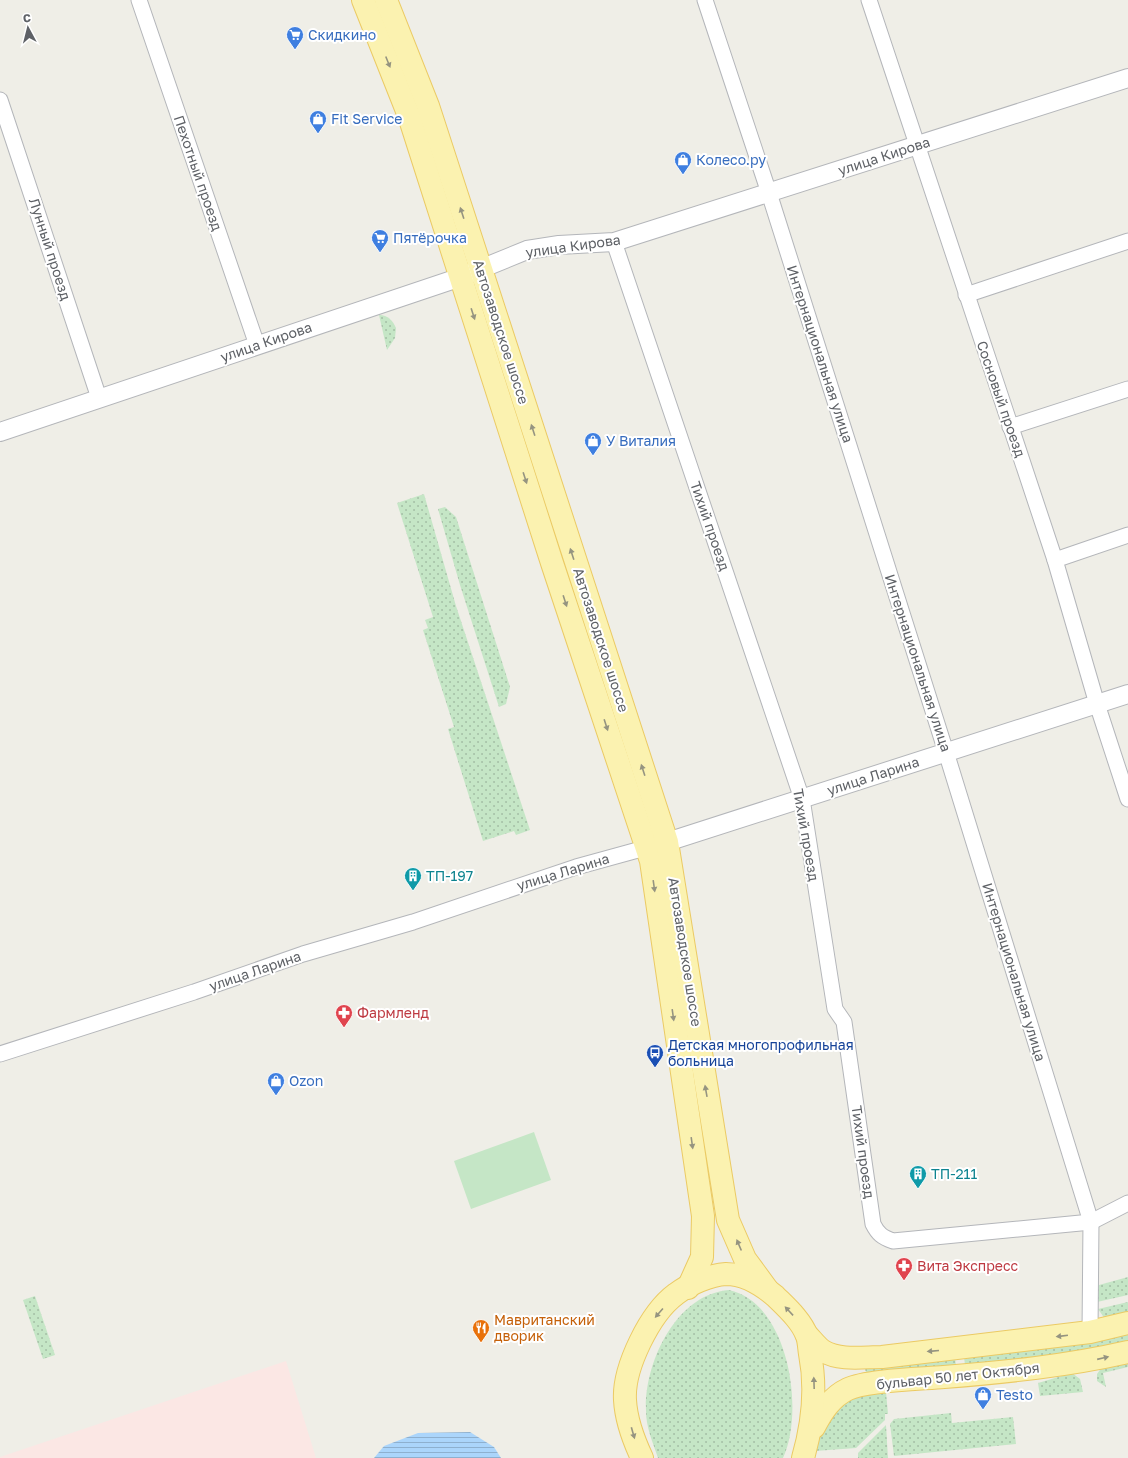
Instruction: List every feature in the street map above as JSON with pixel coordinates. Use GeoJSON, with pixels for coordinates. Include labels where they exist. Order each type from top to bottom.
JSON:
{"type":"FeatureCollection","features":[{"type":"Feature","properties":{"kind":"main road","name":"Автозаводское шоссе"},"geometry":{"type":"LineString","coordinates":[[363,0],[471,273]]}},
{"type":"Feature","properties":{"kind":"main road","name":"Автозаводское шоссе"},"geometry":{"type":"LineString","coordinates":[[386,0],[428,106],[471,273],[552,563],[657,845],[728,1220],[745,1259],[767,1289]]}},
{"type":"Feature","properties":{"kind":"main road","name":"Автозаводское шоссе"},"geometry":{"type":"LineString","coordinates":[[657,845],[651,861],[703,1216],[702,1257],[688,1288]]}},
{"type":"Feature","properties":{"kind":"main road"},"geometry":{"type":"LineString","coordinates":[[642,1458],[636,1446],[625,1400],[627,1377],[637,1346],[655,1318],[676,1294],[706,1278],[726,1274],[744,1276],[767,1289],[791,1312],[807,1335],[814,1371],[815,1400],[810,1435],[803,1458]]}},
{"type":"Feature","properties":{"kind":"main road","name":"бульвар 50 лет Октября"},"geometry":{"type":"LineString","coordinates":[[807,1335],[823,1351],[853,1358],[1090,1332],[1128,1323]]}},
{"type":"Feature","properties":{"kind":"main road","name":"бульвар 50 лет Октября"},"geometry":{"type":"LineString","coordinates":[[810,1435],[822,1413],[833,1399],[848,1389],[884,1383],[1086,1362],[1128,1352]]}},
{"type":"Feature","properties":{"kind":"street","name":"Пехотный проезд"},"geometry":{"type":"LineString","coordinates":[[139,0],[257,345]]}},
{"type":"Feature","properties":{"kind":"street","name":"Интернациональная улица"},"geometry":{"type":"LineString","coordinates":[[705,0],[769,193],[946,752],[1091,1222],[1090,1332]]}},
{"type":"Feature","properties":{"kind":"street","name":"Сосновый проезд"},"geometry":{"type":"LineString","coordinates":[[869,0],[916,146],[1055,560],[1097,704],[1128,799]]}},
{"type":"Feature","properties":{"kind":"street","name":"улица Кирова"},"geometry":{"type":"LineString","coordinates":[[0,432],[471,273],[527,250],[559,245],[614,242],[1128,78]]}},
{"type":"Feature","properties":{"kind":"street","name":"Лунный проезд"},"geometry":{"type":"LineString","coordinates":[[0,100],[99,398]]}},
{"type":"Feature","properties":{"kind":"street"},"geometry":{"type":"LineString","coordinates":[[966,294],[1128,241]]}},
{"type":"Feature","properties":{"kind":"street","name":"Тихий проезд"},"geometry":{"type":"LineString","coordinates":[[614,242],[802,799],[834,1009],[844,1022],[872,1216],[877,1233],[882,1237],[893,1241],[1091,1222]]}},
{"type":"Feature","properties":{"kind":"street"},"geometry":{"type":"LineString","coordinates":[[1010,427],[1128,389]]}},
{"type":"Feature","properties":{"kind":"street"},"geometry":{"type":"LineString","coordinates":[[1055,560],[1128,535]]}},
{"type":"Feature","properties":{"kind":"street","name":"улица Ларина"},"geometry":{"type":"LineString","coordinates":[[0,1054],[194,992],[303,954],[414,922],[576,867],[657,845],[1128,694]]}},
{"type":"Feature","properties":{"kind":"street"},"geometry":{"type":"LineString","coordinates":[[1091,1222],[1128,1204]]}},
{"type":"Feature","properties":{"kind":"shaded area"},"geometry":{"type":"Polygon","coordinates":[[[286,1361],[316,1458],[0,1458],[0,1457],[286,1361]]]}},
{"type":"Feature","properties":{"kind":"green space"},"geometry":{"type":"Polygon","coordinates":[[[379,315],[390,319],[396,328],[395,338],[387,350],[379,315]]]}},
{"type":"Feature","properties":{"kind":"green space"},"geometry":{"type":"Polygon","coordinates":[[[424,494],[456,606],[530,830],[516,835],[514,831],[483,841],[448,729],[454,727],[423,630],[428,628],[425,620],[433,617],[397,503],[424,494]]]}},
{"type":"Feature","properties":{"kind":"green space"},"geometry":{"type":"Polygon","coordinates":[[[445,507],[456,517],[510,687],[506,704],[499,707],[460,585],[438,509],[445,507]]]}},
{"type":"Feature","properties":{"kind":"green space"},"geometry":{"type":"Polygon","coordinates":[[[534,1132],[551,1180],[471,1209],[454,1161],[534,1132]]]}},
{"type":"Feature","properties":{"kind":"green space"},"geometry":{"type":"Polygon","coordinates":[[[1128,1277],[1128,1295],[1097,1302],[1096,1290],[1099,1285],[1128,1277]]]}},
{"type":"Feature","properties":{"kind":"green space"},"geometry":{"type":"Polygon","coordinates":[[[729,1290],[749,1299],[766,1315],[778,1336],[787,1361],[791,1388],[792,1414],[789,1438],[783,1458],[658,1458],[648,1429],[646,1417],[647,1392],[657,1353],[667,1334],[679,1317],[693,1304],[710,1294],[729,1290]]]}},
{"type":"Feature","properties":{"kind":"green space"},"geometry":{"type":"Polygon","coordinates":[[[35,1296],[55,1355],[43,1359],[23,1300],[35,1296]]]}},
{"type":"Feature","properties":{"kind":"green space"},"geometry":{"type":"Polygon","coordinates":[[[1128,1302],[1128,1316],[1105,1319],[1098,1309],[1128,1302]]]}},
{"type":"Feature","properties":{"kind":"green space"},"geometry":{"type":"Polygon","coordinates":[[[1128,1333],[1128,1344],[1090,1352],[965,1365],[964,1357],[1128,1333]]]}},
{"type":"Feature","properties":{"kind":"green space"},"geometry":{"type":"Polygon","coordinates":[[[955,1358],[956,1366],[867,1373],[865,1370],[866,1368],[955,1358]]]}},
{"type":"Feature","properties":{"kind":"green space"},"geometry":{"type":"Polygon","coordinates":[[[1128,1361],[1128,1367],[1103,1373],[1106,1387],[1097,1381],[1097,1374],[1102,1367],[1128,1361]]]}},
{"type":"Feature","properties":{"kind":"green space"},"geometry":{"type":"Polygon","coordinates":[[[1072,1373],[1080,1379],[1083,1392],[1040,1396],[1038,1383],[1072,1373]]]}},
{"type":"Feature","properties":{"kind":"green space"},"geometry":{"type":"Polygon","coordinates":[[[886,1392],[888,1414],[885,1414],[885,1420],[856,1448],[815,1451],[817,1438],[831,1412],[857,1396],[886,1392]]]}},
{"type":"Feature","properties":{"kind":"green space"},"geometry":{"type":"Polygon","coordinates":[[[951,1413],[952,1423],[1013,1417],[1016,1444],[894,1456],[890,1424],[894,1419],[951,1413]]]}},
{"type":"Feature","properties":{"kind":"green space"},"geometry":{"type":"Polygon","coordinates":[[[886,1425],[888,1458],[858,1458],[858,1453],[886,1425]]]}},
{"type":"Feature","properties":{"kind":"water"},"geometry":{"type":"Polygon","coordinates":[[[470,1432],[494,1447],[501,1458],[374,1458],[384,1446],[418,1433],[470,1432]]]}},
{"type":"Feature","properties":{"kind":"place","name":"Скидкино"},"geometry":{"type":"Point","coordinates":[295,50]}},
{"type":"Feature","properties":{"kind":"place","name":"Fit Service"},"geometry":{"type":"Point","coordinates":[318,134]}},
{"type":"Feature","properties":{"kind":"place","name":"Колесо.ру"},"geometry":{"type":"Point","coordinates":[683,175]}},
{"type":"Feature","properties":{"kind":"place","name":"Пятёрочка"},"geometry":{"type":"Point","coordinates":[380,253]}},
{"type":"Feature","properties":{"kind":"place","name":"У Виталия"},"geometry":{"type":"Point","coordinates":[593,456]}},
{"type":"Feature","properties":{"kind":"place","name":"ТП-197"},"geometry":{"type":"Point","coordinates":[413,891]}},
{"type":"Feature","properties":{"kind":"place","name":"Фармленд"},"geometry":{"type":"Point","coordinates":[344,1028]}},
{"type":"Feature","properties":{"kind":"place","name":"Детская многопрофильная больница"},"geometry":{"type":"Point","coordinates":[655,1068]}},
{"type":"Feature","properties":{"kind":"place","name":"Ozon"},"geometry":{"type":"Point","coordinates":[276,1096]}},
{"type":"Feature","properties":{"kind":"place","name":"ТП-211"},"geometry":{"type":"Point","coordinates":[918,1189]}},
{"type":"Feature","properties":{"kind":"place","name":"Вита Экспресс"},"geometry":{"type":"Point","coordinates":[904,1281]}},
{"type":"Feature","properties":{"kind":"place","name":"Мавританский дворик"},"geometry":{"type":"Point","coordinates":[481,1343]}},
{"type":"Feature","properties":{"kind":"place","name":"Testo"},"geometry":{"type":"Point","coordinates":[983,1410]}}]}
